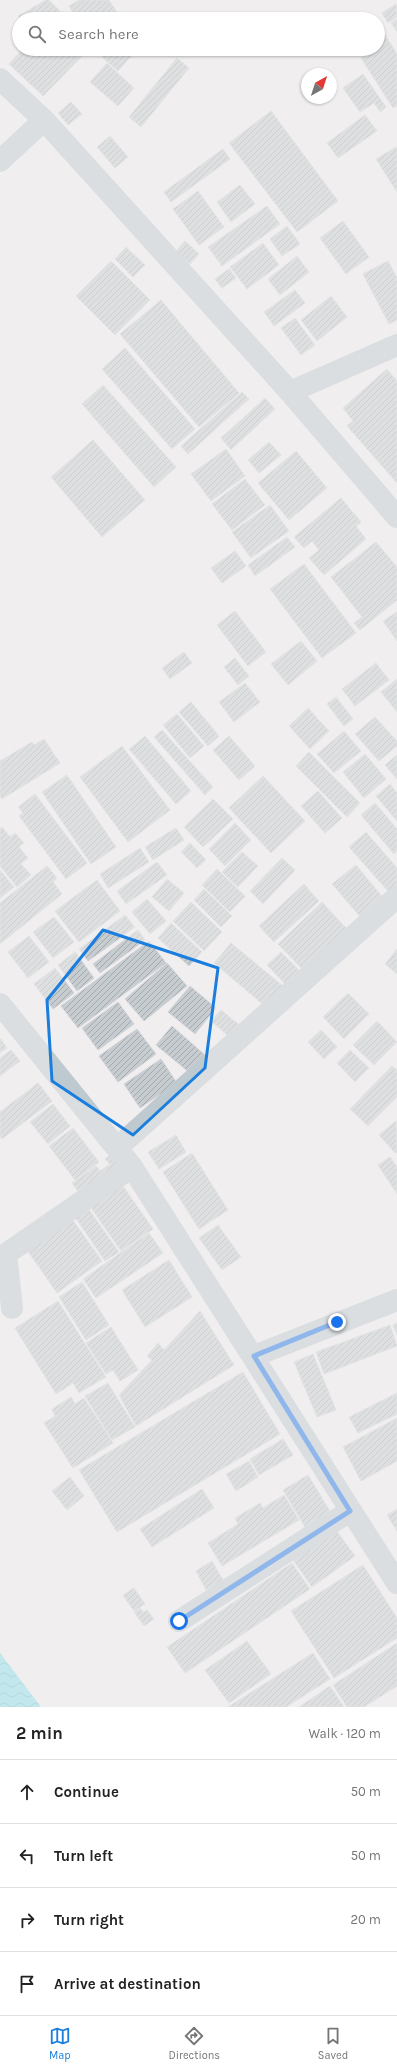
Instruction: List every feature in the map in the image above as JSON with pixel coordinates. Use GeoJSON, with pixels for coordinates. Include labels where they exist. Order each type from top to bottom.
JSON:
{"type":"FeatureCollection","features":[{"type":"Feature","properties":{"kind":"street"},"geometry":{"type":"LineString","coordinates":[[0,79],[44,120],[290,392],[397,517]]}},
{"type":"Feature","properties":{"kind":"street"},"geometry":{"type":"LineString","coordinates":[[0,161],[44,120]]}},
{"type":"Feature","properties":{"kind":"street"},"geometry":{"type":"LineString","coordinates":[[290,392],[397,345]]}},
{"type":"Feature","properties":{"kind":"street"},"geometry":{"type":"LineString","coordinates":[[117,1148],[397,897]]}},
{"type":"Feature","properties":{"kind":"street"},"geometry":{"type":"LineString","coordinates":[[0,1004],[132,1167],[254,1356],[350,1511],[397,1583]]}},
{"type":"Feature","properties":{"kind":"street"},"geometry":{"type":"LineString","coordinates":[[12,1308],[6,1254],[132,1167]]}},
{"type":"Feature","properties":{"kind":"street"},"geometry":{"type":"LineString","coordinates":[[254,1356],[397,1300]]}},
{"type":"Feature","properties":{"kind":"street"},"geometry":{"type":"LineString","coordinates":[[179,1621],[350,1511]]}},
{"type":"Feature","properties":{"kind":"highlighted area"},"geometry":{"type":"Polygon","coordinates":[[[103,930],[218,968],[205,1068],[133,1135],[52,1081],[47,1000],[103,930]]]}},
{"type":"Feature","properties":{"kind":"water"},"geometry":{"type":"Polygon","coordinates":[[[0,1653],[41,1707],[0,1707],[0,1653]]]}},
{"type":"Feature","properties":{"kind":"building"},"geometry":{"type":"Polygon","coordinates":[[[46,0],[49,0],[61,12],[25,12],[46,0]]]}},
{"type":"Feature","properties":{"kind":"building"},"geometry":{"type":"Polygon","coordinates":[[[79,0],[109,0],[117,12],[73,12],[69,6],[79,0]]]}},
{"type":"Feature","properties":{"kind":"building"},"geometry":{"type":"Polygon","coordinates":[[[396,4],[397,17],[388,23],[385,18],[385,12],[384,12],[396,4]]]}},
{"type":"Feature","properties":{"kind":"building"},"geometry":{"type":"Polygon","coordinates":[[[397,19],[397,32],[391,23],[397,19]]]}},
{"type":"Feature","properties":{"kind":"building"},"geometry":{"type":"Polygon","coordinates":[[[385,35],[397,54],[397,106],[393,108],[361,58],[364,56],[385,56],[385,35]]]}},
{"type":"Feature","properties":{"kind":"building"},"geometry":{"type":"Polygon","coordinates":[[[16,56],[82,56],[43,96],[9,64],[16,56]]]}},
{"type":"Feature","properties":{"kind":"building"},"geometry":{"type":"Polygon","coordinates":[[[103,56],[131,56],[118,71],[102,57],[103,56]]]}},
{"type":"Feature","properties":{"kind":"building"},"geometry":{"type":"Polygon","coordinates":[[[177,58],[189,68],[141,127],[129,117],[177,58]]]}},
{"type":"Feature","properties":{"kind":"building"},"geometry":{"type":"Polygon","coordinates":[[[107,63],[134,88],[118,106],[90,82],[107,63]]]}},
{"type":"Feature","properties":{"kind":"building"},"geometry":{"type":"Polygon","coordinates":[[[363,74],[386,107],[380,112],[374,103],[360,112],[343,88],[363,74]]]}},
{"type":"Feature","properties":{"kind":"building"},"geometry":{"type":"Polygon","coordinates":[[[71,102],[82,114],[68,125],[58,113],[71,102]]]}},
{"type":"Feature","properties":{"kind":"building"},"geometry":{"type":"Polygon","coordinates":[[[271,111],[338,201],[297,232],[229,143],[271,111]]]}},
{"type":"Feature","properties":{"kind":"building"},"geometry":{"type":"Polygon","coordinates":[[[365,115],[377,131],[338,158],[327,143],[365,115]]]}},
{"type":"Feature","properties":{"kind":"building"},"geometry":{"type":"Polygon","coordinates":[[[110,136],[128,157],[115,168],[97,147],[110,136]]]}},
{"type":"Feature","properties":{"kind":"building"},"geometry":{"type":"Polygon","coordinates":[[[396,147],[397,149],[397,192],[376,159],[396,147]]]}},
{"type":"Feature","properties":{"kind":"building"},"geometry":{"type":"Polygon","coordinates":[[[223,149],[230,159],[171,202],[164,192],[223,149]]]}},
{"type":"Feature","properties":{"kind":"building"},"geometry":{"type":"Polygon","coordinates":[[[240,185],[255,204],[231,222],[217,202],[240,185]]]}},
{"type":"Feature","properties":{"kind":"building"},"geometry":{"type":"Polygon","coordinates":[[[198,191],[224,227],[199,245],[173,209],[198,191]]]}},
{"type":"Feature","properties":{"kind":"building"},"geometry":{"type":"Polygon","coordinates":[[[267,206],[280,224],[222,266],[208,247],[267,206]]]}},
{"type":"Feature","properties":{"kind":"building"},"geometry":{"type":"Polygon","coordinates":[[[343,221],[369,257],[346,274],[320,238],[343,221]]]}},
{"type":"Feature","properties":{"kind":"building"},"geometry":{"type":"Polygon","coordinates":[[[287,226],[300,244],[282,256],[270,239],[287,226]]]}},
{"type":"Feature","properties":{"kind":"building"},"geometry":{"type":"Polygon","coordinates":[[[185,241],[199,254],[190,264],[176,251],[185,241]]]}},
{"type":"Feature","properties":{"kind":"building"},"geometry":{"type":"Polygon","coordinates":[[[263,243],[279,265],[247,289],[230,267],[263,243]]]}},
{"type":"Feature","properties":{"kind":"building"},"geometry":{"type":"Polygon","coordinates":[[[126,247],[145,265],[133,277],[115,259],[126,247]]]}},
{"type":"Feature","properties":{"kind":"building"},"geometry":{"type":"Polygon","coordinates":[[[297,256],[309,272],[280,295],[268,279],[297,256]]]}},
{"type":"Feature","properties":{"kind":"building"},"geometry":{"type":"Polygon","coordinates":[[[111,261],[150,300],[115,335],[76,296],[111,261]]]}},
{"type":"Feature","properties":{"kind":"building"},"geometry":{"type":"Polygon","coordinates":[[[388,261],[397,278],[397,320],[389,324],[363,274],[388,261]]]}},
{"type":"Feature","properties":{"kind":"building"},"geometry":{"type":"Polygon","coordinates":[[[229,269],[236,278],[222,288],[215,279],[229,269]]]}},
{"type":"Feature","properties":{"kind":"building"},"geometry":{"type":"Polygon","coordinates":[[[295,290],[305,303],[274,326],[264,312],[295,290]]]}},
{"type":"Feature","properties":{"kind":"building"},"geometry":{"type":"Polygon","coordinates":[[[331,296],[347,317],[317,341],[301,320],[331,296]]]}},
{"type":"Feature","properties":{"kind":"building"},"geometry":{"type":"Polygon","coordinates":[[[161,300],[239,393],[199,427],[120,334],[161,300]]]}},
{"type":"Feature","properties":{"kind":"building"},"geometry":{"type":"Polygon","coordinates":[[[295,318],[315,345],[301,355],[281,328],[295,318]]]}},
{"type":"Feature","properties":{"kind":"building"},"geometry":{"type":"Polygon","coordinates":[[[125,348],[195,429],[172,449],[102,369],[125,348]]]}},
{"type":"Feature","properties":{"kind":"building"},"geometry":{"type":"Polygon","coordinates":[[[387,369],[397,381],[397,483],[347,426],[353,421],[343,408],[387,369]]]}},
{"type":"Feature","properties":{"kind":"building"},"geometry":{"type":"Polygon","coordinates":[[[103,385],[176,467],[154,487],[82,404],[103,385]]]}},
{"type":"Feature","properties":{"kind":"building"},"geometry":{"type":"Polygon","coordinates":[[[242,392],[249,399],[188,454],[181,446],[242,392]]]}},
{"type":"Feature","properties":{"kind":"building"},"geometry":{"type":"Polygon","coordinates":[[[265,398],[275,409],[231,450],[221,438],[265,398]]]}},
{"type":"Feature","properties":{"kind":"building"},"geometry":{"type":"Polygon","coordinates":[[[93,440],[145,500],[102,537],[51,477],[93,440]]]}},
{"type":"Feature","properties":{"kind":"building"},"geometry":{"type":"Polygon","coordinates":[[[269,442],[281,455],[259,473],[248,460],[269,442]]]}},
{"type":"Feature","properties":{"kind":"building"},"geometry":{"type":"Polygon","coordinates":[[[226,449],[245,476],[211,501],[191,474],[226,449]]]}},
{"type":"Feature","properties":{"kind":"building"},"geometry":{"type":"Polygon","coordinates":[[[296,451],[327,488],[289,520],[258,483],[296,451]]]}},
{"type":"Feature","properties":{"kind":"building"},"geometry":{"type":"Polygon","coordinates":[[[245,479],[265,505],[232,530],[212,504],[245,479]]]}},
{"type":"Feature","properties":{"kind":"building"},"geometry":{"type":"Polygon","coordinates":[[[341,498],[361,522],[356,526],[366,539],[324,575],[309,558],[319,550],[312,541],[304,548],[294,537],[341,498]]]}},
{"type":"Feature","properties":{"kind":"building"},"geometry":{"type":"Polygon","coordinates":[[[270,505],[289,531],[251,558],[232,532],[270,505]]]}},
{"type":"Feature","properties":{"kind":"building"},"geometry":{"type":"Polygon","coordinates":[[[287,537],[295,547],[255,576],[248,565],[287,537]]]}},
{"type":"Feature","properties":{"kind":"building"},"geometry":{"type":"Polygon","coordinates":[[[376,542],[397,567],[397,600],[360,630],[354,623],[362,617],[331,577],[376,542]]]}},
{"type":"Feature","properties":{"kind":"building"},"geometry":{"type":"Polygon","coordinates":[[[235,551],[246,566],[222,583],[211,568],[235,551]]]}},
{"type":"Feature","properties":{"kind":"building"},"geometry":{"type":"Polygon","coordinates":[[[304,564],[356,633],[322,658],[270,589],[304,564]]]}},
{"type":"Feature","properties":{"kind":"building"},"geometry":{"type":"Polygon","coordinates":[[[235,611],[266,652],[248,666],[217,625],[235,611]]]}},
{"type":"Feature","properties":{"kind":"building"},"geometry":{"type":"Polygon","coordinates":[[[397,612],[397,641],[383,621],[397,612]]]}},
{"type":"Feature","properties":{"kind":"building"},"geometry":{"type":"Polygon","coordinates":[[[301,641],[317,661],[288,685],[271,664],[301,641]]]}},
{"type":"Feature","properties":{"kind":"building"},"geometry":{"type":"Polygon","coordinates":[[[184,652],[192,663],[170,679],[162,668],[184,652]]]}},
{"type":"Feature","properties":{"kind":"building"},"geometry":{"type":"Polygon","coordinates":[[[235,658],[249,676],[238,685],[224,667],[235,658]]]}},
{"type":"Feature","properties":{"kind":"building"},"geometry":{"type":"Polygon","coordinates":[[[376,663],[389,680],[355,706],[342,689],[376,663]]]}},
{"type":"Feature","properties":{"kind":"building"},"geometry":{"type":"Polygon","coordinates":[[[397,679],[397,712],[381,692],[397,679]]]}},
{"type":"Feature","properties":{"kind":"building"},"geometry":{"type":"Polygon","coordinates":[[[245,683],[260,702],[234,722],[219,702],[245,683]]]}},
{"type":"Feature","properties":{"kind":"building"},"geometry":{"type":"Polygon","coordinates":[[[336,697],[353,719],[344,726],[327,704],[336,697]]]}},
{"type":"Feature","properties":{"kind":"building"},"geometry":{"type":"Polygon","coordinates":[[[191,702],[219,736],[208,746],[179,712],[191,702]]]}},
{"type":"Feature","properties":{"kind":"building"},"geometry":{"type":"Polygon","coordinates":[[[308,708],[329,731],[310,749],[289,726],[308,708]]]}},
{"type":"Feature","properties":{"kind":"building"},"geometry":{"type":"Polygon","coordinates":[[[177,714],[204,746],[190,758],[163,725],[177,714]]]}},
{"type":"Feature","properties":{"kind":"building"},"geometry":{"type":"Polygon","coordinates":[[[375,717],[397,741],[397,746],[379,761],[355,734],[375,717]]]}},
{"type":"Feature","properties":{"kind":"building"},"geometry":{"type":"Polygon","coordinates":[[[162,730],[213,787],[205,795],[154,737],[162,730]]]}},
{"type":"Feature","properties":{"kind":"building"},"geometry":{"type":"Polygon","coordinates":[[[344,731],[361,751],[334,773],[317,754],[344,731]]]}},
{"type":"Feature","properties":{"kind":"building"},"geometry":{"type":"Polygon","coordinates":[[[145,736],[191,791],[176,804],[129,749],[145,736]]]}},
{"type":"Feature","properties":{"kind":"building"},"geometry":{"type":"Polygon","coordinates":[[[229,736],[255,766],[239,780],[213,750],[229,736]]]}},
{"type":"Feature","properties":{"kind":"building"},"geometry":{"type":"Polygon","coordinates":[[[44,739],[60,763],[2,799],[0,796],[0,761],[32,742],[34,745],[44,739]]]}},
{"type":"Feature","properties":{"kind":"building"},"geometry":{"type":"Polygon","coordinates":[[[122,746],[170,810],[128,842],[80,777],[122,746]]]}},
{"type":"Feature","properties":{"kind":"building"},"geometry":{"type":"Polygon","coordinates":[[[309,752],[360,803],[347,817],[296,766],[309,752]]]}},
{"type":"Feature","properties":{"kind":"building"},"geometry":{"type":"Polygon","coordinates":[[[365,754],[386,779],[364,798],[343,772],[365,754]]]}},
{"type":"Feature","properties":{"kind":"building"},"geometry":{"type":"Polygon","coordinates":[[[397,755],[397,779],[385,765],[397,755]]]}},
{"type":"Feature","properties":{"kind":"building"},"geometry":{"type":"Polygon","coordinates":[[[67,775],[116,847],[91,864],[42,792],[67,775]]]}},
{"type":"Feature","properties":{"kind":"building"},"geometry":{"type":"Polygon","coordinates":[[[263,776],[305,821],[271,853],[229,808],[263,776]]]}},
{"type":"Feature","properties":{"kind":"building"},"geometry":{"type":"Polygon","coordinates":[[[390,784],[397,793],[397,821],[376,796],[390,784]]]}},
{"type":"Feature","properties":{"kind":"building"},"geometry":{"type":"Polygon","coordinates":[[[318,791],[342,818],[325,833],[301,806],[318,791]]]}},
{"type":"Feature","properties":{"kind":"building"},"geometry":{"type":"Polygon","coordinates":[[[35,794],[87,863],[66,879],[19,816],[23,813],[18,807],[35,794]]]}},
{"type":"Feature","properties":{"kind":"building"},"geometry":{"type":"Polygon","coordinates":[[[213,799],[233,819],[203,847],[184,827],[213,799]]]}},
{"type":"Feature","properties":{"kind":"building"},"geometry":{"type":"Polygon","coordinates":[[[375,803],[397,829],[397,851],[394,854],[361,815],[375,803]]]}},
{"type":"Feature","properties":{"kind":"building"},"geometry":{"type":"Polygon","coordinates":[[[235,823],[251,840],[225,866],[209,849],[235,823]]]}},
{"type":"Feature","properties":{"kind":"building"},"geometry":{"type":"Polygon","coordinates":[[[2,827],[10,837],[15,833],[24,843],[19,847],[28,858],[21,864],[31,875],[17,887],[0,866],[0,829],[2,827]]]}},
{"type":"Feature","properties":{"kind":"building"},"geometry":{"type":"Polygon","coordinates":[[[176,828],[184,840],[153,860],[145,847],[176,828]]]}},
{"type":"Feature","properties":{"kind":"building"},"geometry":{"type":"Polygon","coordinates":[[[366,832],[397,868],[397,895],[394,898],[349,847],[366,832]]]}},
{"type":"Feature","properties":{"kind":"building"},"geometry":{"type":"Polygon","coordinates":[[[190,843],[206,860],[197,868],[181,852],[190,843]]]}},
{"type":"Feature","properties":{"kind":"building"},"geometry":{"type":"Polygon","coordinates":[[[140,848],[149,862],[108,888],[100,874],[140,848]]]}},
{"type":"Feature","properties":{"kind":"building"},"geometry":{"type":"Polygon","coordinates":[[[242,852],[258,866],[238,887],[222,872],[242,852]]]}},
{"type":"Feature","properties":{"kind":"building"},"geometry":{"type":"Polygon","coordinates":[[[282,858],[295,870],[263,904],[250,891],[282,858]]]}},
{"type":"Feature","properties":{"kind":"building"},"geometry":{"type":"Polygon","coordinates":[[[157,862],[167,875],[126,904],[117,891],[157,862]]]}},
{"type":"Feature","properties":{"kind":"building"},"geometry":{"type":"Polygon","coordinates":[[[356,865],[385,900],[362,919],[332,884],[356,865]]]}},
{"type":"Feature","properties":{"kind":"building"},"geometry":{"type":"Polygon","coordinates":[[[47,866],[57,878],[53,882],[62,894],[0,944],[0,903],[47,866]]]}},
{"type":"Feature","properties":{"kind":"building"},"geometry":{"type":"Polygon","coordinates":[[[217,869],[245,896],[230,912],[202,885],[217,869]]]}},
{"type":"Feature","properties":{"kind":"building"},"geometry":{"type":"Polygon","coordinates":[[[0,870],[14,887],[0,898],[0,870]]]}},
{"type":"Feature","properties":{"kind":"building"},"geometry":{"type":"Polygon","coordinates":[[[167,879],[184,893],[169,911],[152,897],[167,879]]]}},
{"type":"Feature","properties":{"kind":"building"},"geometry":{"type":"Polygon","coordinates":[[[97,880],[120,911],[79,942],[55,911],[97,880]]]}},
{"type":"Feature","properties":{"kind":"building"},"geometry":{"type":"Polygon","coordinates":[[[304,884],[319,901],[274,942],[259,926],[304,884]]]}},
{"type":"Feature","properties":{"kind":"building"},"geometry":{"type":"Polygon","coordinates":[[[204,889],[232,916],[221,927],[194,900],[204,889]]]}},
{"type":"Feature","properties":{"kind":"building"},"geometry":{"type":"Polygon","coordinates":[[[147,899],[166,921],[150,934],[132,912],[147,899]]]}},
{"type":"Feature","properties":{"kind":"building"},"geometry":{"type":"Polygon","coordinates":[[[191,902],[222,932],[204,951],[173,921],[191,902]]]}},
{"type":"Feature","properties":{"kind":"building"},"geometry":{"type":"Polygon","coordinates":[[[322,902],[347,929],[303,970],[278,944],[322,902]]]}},
{"type":"Feature","properties":{"kind":"building"},"geometry":{"type":"Polygon","coordinates":[[[125,915],[135,927],[88,961],[79,949],[125,915]]]}},
{"type":"Feature","properties":{"kind":"building"},"geometry":{"type":"Polygon","coordinates":[[[54,917],[74,942],[53,958],[33,932],[54,917]]]}},
{"type":"Feature","properties":{"kind":"building"},"geometry":{"type":"Polygon","coordinates":[[[171,923],[202,952],[189,966],[158,938],[171,923]]]}},
{"type":"Feature","properties":{"kind":"building"},"geometry":{"type":"Polygon","coordinates":[[[138,930],[145,940],[100,973],[93,964],[138,930]]]}},
{"type":"Feature","properties":{"kind":"building"},"geometry":{"type":"Polygon","coordinates":[[[29,936],[49,962],[28,978],[8,952],[29,936]]]}},
{"type":"Feature","properties":{"kind":"building"},"geometry":{"type":"Polygon","coordinates":[[[149,941],[166,963],[78,1028],[61,1006],[149,941]]]}},
{"type":"Feature","properties":{"kind":"building"},"geometry":{"type":"Polygon","coordinates":[[[231,943],[283,986],[266,1007],[214,963],[231,943]]]}},
{"type":"Feature","properties":{"kind":"building"},"geometry":{"type":"Polygon","coordinates":[[[397,949],[397,974],[385,964],[397,949]]]}},
{"type":"Feature","properties":{"kind":"building"},"geometry":{"type":"Polygon","coordinates":[[[75,952],[94,978],[77,991],[58,965],[75,952]]]}},
{"type":"Feature","properties":{"kind":"building"},"geometry":{"type":"Polygon","coordinates":[[[281,952],[303,974],[289,988],[267,965],[281,952]]]}},
{"type":"Feature","properties":{"kind":"building"},"geometry":{"type":"Polygon","coordinates":[[[167,963],[187,986],[144,1021],[125,999],[167,963]]]}},
{"type":"Feature","properties":{"kind":"building"},"geometry":{"type":"Polygon","coordinates":[[[55,968],[74,993],[53,1009],[34,984],[55,968]]]}},
{"type":"Feature","properties":{"kind":"building"},"geometry":{"type":"Polygon","coordinates":[[[190,986],[216,1008],[195,1034],[168,1012],[190,986]]]}},
{"type":"Feature","properties":{"kind":"building"},"geometry":{"type":"Polygon","coordinates":[[[348,993],[369,1014],[344,1039],[323,1017],[348,993]]]}},
{"type":"Feature","properties":{"kind":"building"},"geometry":{"type":"Polygon","coordinates":[[[118,1002],[134,1024],[98,1050],[82,1028],[118,1002]]]}},
{"type":"Feature","properties":{"kind":"building"},"geometry":{"type":"Polygon","coordinates":[[[221,1010],[243,1028],[233,1040],[211,1021],[221,1010]]]}},
{"type":"Feature","properties":{"kind":"building"},"geometry":{"type":"Polygon","coordinates":[[[377,1021],[397,1042],[374,1065],[353,1045],[377,1021]]]}},
{"type":"Feature","properties":{"kind":"building"},"geometry":{"type":"Polygon","coordinates":[[[172,1026],[205,1055],[190,1073],[156,1045],[172,1026]]]}},
{"type":"Feature","properties":{"kind":"building"},"geometry":{"type":"Polygon","coordinates":[[[137,1029],[156,1054],[118,1082],[99,1056],[137,1029]]]}},
{"type":"Feature","properties":{"kind":"building"},"geometry":{"type":"Polygon","coordinates":[[[321,1030],[337,1047],[324,1059],[308,1042],[321,1030]]]}},
{"type":"Feature","properties":{"kind":"building"},"geometry":{"type":"Polygon","coordinates":[[[0,1038],[7,1048],[0,1053],[0,1038]]]}},
{"type":"Feature","properties":{"kind":"building"},"geometry":{"type":"Polygon","coordinates":[[[11,1050],[20,1061],[0,1076],[0,1058],[11,1050]]]}},
{"type":"Feature","properties":{"kind":"building"},"geometry":{"type":"Polygon","coordinates":[[[350,1050],[369,1068],[355,1082],[337,1063],[350,1050]]]}},
{"type":"Feature","properties":{"kind":"building"},"geometry":{"type":"Polygon","coordinates":[[[161,1059],[177,1083],[140,1108],[124,1084],[161,1059]]]}},
{"type":"Feature","properties":{"kind":"building"},"geometry":{"type":"Polygon","coordinates":[[[392,1066],[397,1070],[397,1097],[368,1126],[350,1109],[392,1066]]]}},
{"type":"Feature","properties":{"kind":"building"},"geometry":{"type":"Polygon","coordinates":[[[38,1083],[52,1101],[2,1139],[0,1137],[0,1112],[38,1083]]]}},
{"type":"Feature","properties":{"kind":"building"},"geometry":{"type":"Polygon","coordinates":[[[53,1104],[70,1126],[48,1144],[30,1122],[53,1104]]]}},
{"type":"Feature","properties":{"kind":"building"},"geometry":{"type":"Polygon","coordinates":[[[396,1121],[397,1152],[395,1153],[379,1135],[396,1121]]]}},
{"type":"Feature","properties":{"kind":"building"},"geometry":{"type":"Polygon","coordinates":[[[73,1128],[99,1162],[75,1180],[49,1146],[73,1128]]]}},
{"type":"Feature","properties":{"kind":"building"},"geometry":{"type":"Polygon","coordinates":[[[176,1135],[186,1152],[159,1169],[148,1152],[176,1135]]]}},
{"type":"Feature","properties":{"kind":"building"},"geometry":{"type":"Polygon","coordinates":[[[192,1153],[228,1210],[199,1229],[163,1172],[192,1153]]]}},
{"type":"Feature","properties":{"kind":"building"},"geometry":{"type":"Polygon","coordinates":[[[110,1155],[120,1168],[81,1196],[72,1183],[96,1166],[100,1171],[110,1164],[105,1159],[110,1155]]]}},
{"type":"Feature","properties":{"kind":"building"},"geometry":{"type":"Polygon","coordinates":[[[390,1157],[397,1167],[397,1194],[378,1165],[390,1157]]]}},
{"type":"Feature","properties":{"kind":"building"},"geometry":{"type":"Polygon","coordinates":[[[121,1183],[153,1229],[121,1251],[89,1205],[121,1183]]]}},
{"type":"Feature","properties":{"kind":"building"},"geometry":{"type":"Polygon","coordinates":[[[88,1208],[119,1252],[105,1261],[75,1217],[88,1208]]]}},
{"type":"Feature","properties":{"kind":"building"},"geometry":{"type":"Polygon","coordinates":[[[72,1219],[102,1261],[57,1293],[27,1250],[72,1219]]]}},
{"type":"Feature","properties":{"kind":"building"},"geometry":{"type":"Polygon","coordinates":[[[218,1225],[241,1257],[222,1270],[199,1238],[218,1225]]]}},
{"type":"Feature","properties":{"kind":"building"},"geometry":{"type":"Polygon","coordinates":[[[149,1233],[163,1253],[96,1298],[83,1279],[149,1233]]]}},
{"type":"Feature","properties":{"kind":"building"},"geometry":{"type":"Polygon","coordinates":[[[169,1260],[192,1297],[145,1327],[122,1290],[169,1260]]]}},
{"type":"Feature","properties":{"kind":"building"},"geometry":{"type":"Polygon","coordinates":[[[82,1282],[109,1325],[86,1340],[59,1297],[82,1282]]]}},
{"type":"Feature","properties":{"kind":"building"},"geometry":{"type":"Polygon","coordinates":[[[58,1301],[106,1377],[79,1393],[73,1383],[56,1394],[15,1328],[58,1301]]]}},
{"type":"Feature","properties":{"kind":"building"},"geometry":{"type":"Polygon","coordinates":[[[200,1311],[234,1365],[136,1426],[119,1395],[152,1360],[147,1356],[158,1343],[164,1350],[200,1311]]]}},
{"type":"Feature","properties":{"kind":"building"},"geometry":{"type":"Polygon","coordinates":[[[397,1323],[397,1335],[393,1325],[397,1323]]]}},
{"type":"Feature","properties":{"kind":"building"},"geometry":{"type":"Polygon","coordinates":[[[390,1325],[397,1346],[324,1374],[316,1352],[390,1325]]]}},
{"type":"Feature","properties":{"kind":"building"},"geometry":{"type":"Polygon","coordinates":[[[111,1327],[138,1370],[120,1381],[113,1370],[106,1374],[86,1343],[111,1327]]]}},
{"type":"Feature","properties":{"kind":"building"},"geometry":{"type":"Polygon","coordinates":[[[313,1354],[336,1410],[317,1417],[294,1362],[313,1354]]]}},
{"type":"Feature","properties":{"kind":"building"},"geometry":{"type":"Polygon","coordinates":[[[243,1372],[280,1434],[117,1532],[79,1470],[243,1372]]]}},
{"type":"Feature","properties":{"kind":"building"},"geometry":{"type":"Polygon","coordinates":[[[108,1383],[135,1427],[112,1440],[85,1396],[108,1383]]]}},
{"type":"Feature","properties":{"kind":"building"},"geometry":{"type":"Polygon","coordinates":[[[397,1393],[397,1414],[358,1433],[349,1417],[397,1393]]]}},
{"type":"Feature","properties":{"kind":"building"},"geometry":{"type":"Polygon","coordinates":[[[71,1397],[75,1404],[84,1398],[113,1443],[73,1468],[44,1423],[55,1416],[52,1409],[71,1397]]]}},
{"type":"Feature","properties":{"kind":"building"},"geometry":{"type":"Polygon","coordinates":[[[397,1418],[397,1461],[361,1481],[343,1447],[397,1418]]]}},
{"type":"Feature","properties":{"kind":"building"},"geometry":{"type":"Polygon","coordinates":[[[283,1439],[293,1455],[259,1475],[250,1459],[283,1439]]]}},
{"type":"Feature","properties":{"kind":"building"},"geometry":{"type":"Polygon","coordinates":[[[249,1461],[258,1477],[236,1491],[226,1474],[249,1461]]]}},
{"type":"Feature","properties":{"kind":"building"},"geometry":{"type":"Polygon","coordinates":[[[308,1475],[330,1511],[305,1527],[283,1490],[308,1475]]]}},
{"type":"Feature","properties":{"kind":"building"},"geometry":{"type":"Polygon","coordinates":[[[70,1477],[84,1496],[67,1510],[52,1491],[70,1477]]]}},
{"type":"Feature","properties":{"kind":"building"},"geometry":{"type":"Polygon","coordinates":[[[202,1489],[214,1508],[152,1547],[140,1529],[202,1489]]]}},
{"type":"Feature","properties":{"kind":"building"},"geometry":{"type":"Polygon","coordinates":[[[284,1495],[299,1520],[222,1566],[208,1543],[238,1524],[235,1518],[260,1503],[263,1508],[284,1495]]]}},
{"type":"Feature","properties":{"kind":"building"},"geometry":{"type":"Polygon","coordinates":[[[397,1509],[397,1531],[387,1515],[397,1509]]]}},
{"type":"Feature","properties":{"kind":"building"},"geometry":{"type":"Polygon","coordinates":[[[336,1530],[355,1556],[312,1587],[293,1560],[336,1530]]]}},
{"type":"Feature","properties":{"kind":"building"},"geometry":{"type":"Polygon","coordinates":[[[212,1561],[223,1580],[206,1590],[196,1571],[212,1561]]]}},
{"type":"Feature","properties":{"kind":"building"},"geometry":{"type":"Polygon","coordinates":[[[292,1563],[310,1589],[185,1673],[167,1647],[292,1563]]]}},
{"type":"Feature","properties":{"kind":"building"},"geometry":{"type":"Polygon","coordinates":[[[363,1565],[397,1618],[397,1638],[334,1678],[291,1611],[363,1565]]]}},
{"type":"Feature","properties":{"kind":"building"},"geometry":{"type":"Polygon","coordinates":[[[134,1588],[145,1604],[134,1611],[123,1595],[134,1588]]]}},
{"type":"Feature","properties":{"kind":"building"},"geometry":{"type":"Polygon","coordinates":[[[140,1608],[143,1612],[147,1610],[154,1619],[144,1626],[134,1612],[140,1608]]]}},
{"type":"Feature","properties":{"kind":"building"},"geometry":{"type":"Polygon","coordinates":[[[247,1641],[271,1674],[229,1703],[205,1670],[247,1641]]]}},
{"type":"Feature","properties":{"kind":"building"},"geometry":{"type":"Polygon","coordinates":[[[397,1643],[397,1686],[364,1707],[347,1707],[333,1685],[397,1643]]]}},
{"type":"Feature","properties":{"kind":"building"},"geometry":{"type":"Polygon","coordinates":[[[313,1653],[330,1679],[286,1707],[228,1707],[313,1653]]]}},
{"type":"Feature","properties":{"kind":"building"},"geometry":{"type":"Polygon","coordinates":[[[330,1686],[344,1707],[299,1707],[330,1686]]]}},
{"type":"Feature","properties":{"kind":"route"},"geometry":{"type":"LineString","coordinates":[[179,1621],[350,1511],[254,1356],[337,1322]]}}]}
